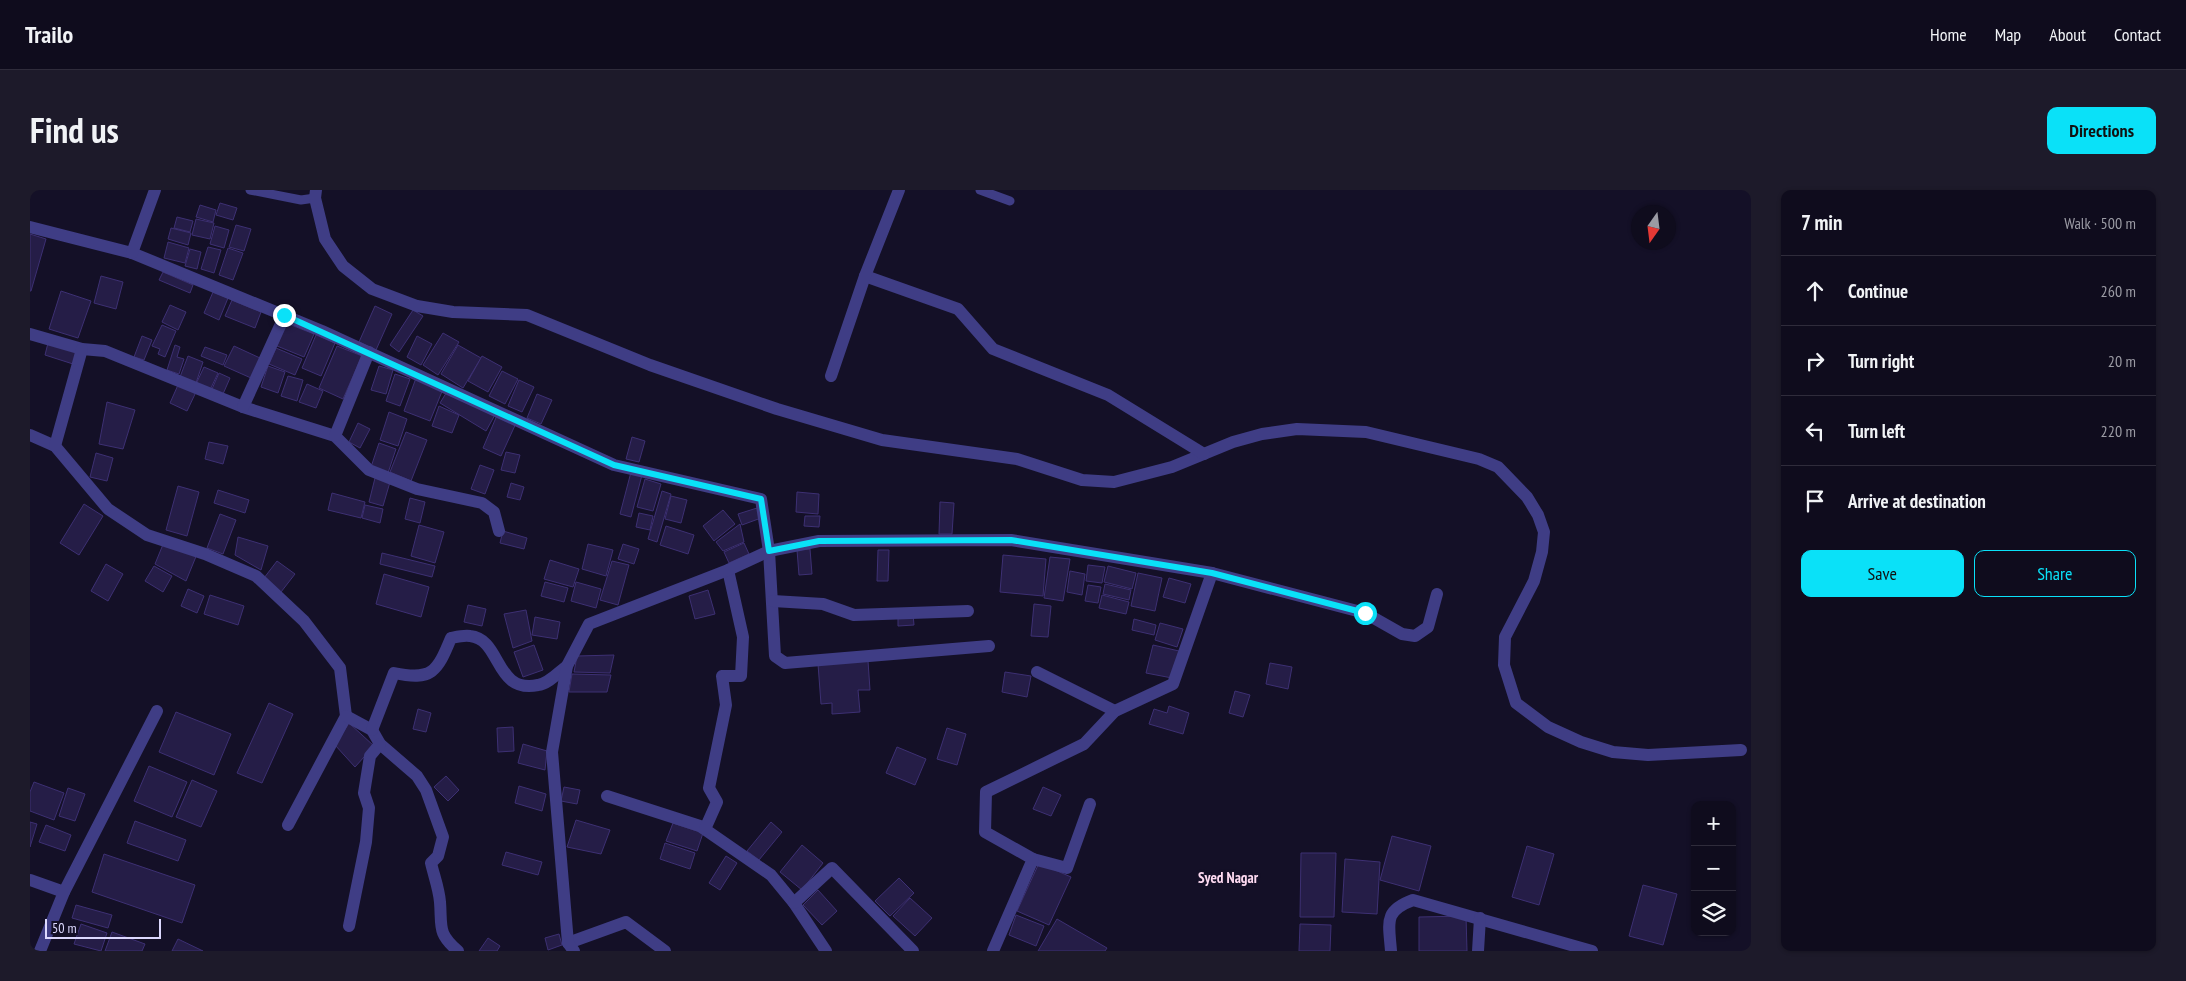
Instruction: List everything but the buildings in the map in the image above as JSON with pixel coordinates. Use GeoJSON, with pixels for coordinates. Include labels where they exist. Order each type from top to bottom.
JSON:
{"type":"FeatureCollection","features":[{"type":"Feature","properties":{"kind":"street"},"geometry":{"type":"LineString","coordinates":[[132,252],[155,190]]}},
{"type":"Feature","properties":{"kind":"street"},"geometry":{"type":"LineString","coordinates":[[831,376],[865,276],[899,190]]}},
{"type":"Feature","properties":{"kind":"street"},"geometry":{"type":"LineString","coordinates":[[316,194],[325,239],[343,266],[372,289],[417,306],[453,312],[527,315],[547,321],[650,365],[786,411],[882,440],[1016,459],[1082,480],[1114,482],[1172,467],[1262,434],[1297,429],[1366,432],[1479,459],[1498,467],[1527,497],[1538,515],[1544,532],[1542,552],[1534,581],[1505,637],[1504,665],[1516,703],[1548,727],[1581,742],[1613,752],[1648,755],[1740,750]]}},
{"type":"Feature","properties":{"kind":"street"},"geometry":{"type":"LineString","coordinates":[[30,227],[132,252],[369,352],[614,465],[761,499],[769,551],[776,656],[785,663],[989,646]]}},
{"type":"Feature","properties":{"kind":"street"},"geometry":{"type":"LineString","coordinates":[[865,276],[958,308],[993,349],[1108,395],[1204,454]]}},
{"type":"Feature","properties":{"kind":"street"},"geometry":{"type":"LineString","coordinates":[[244,407],[284,315]]}},
{"type":"Feature","properties":{"kind":"street"},"geometry":{"type":"LineString","coordinates":[[30,334],[82,349],[105,351],[244,407],[335,436],[369,470],[417,489],[482,503],[494,512],[499,531]]}},
{"type":"Feature","properties":{"kind":"street"},"geometry":{"type":"LineString","coordinates":[[55,446],[82,349]]}},
{"type":"Feature","properties":{"kind":"street"},"geometry":{"type":"LineString","coordinates":[[335,436],[369,352]]}},
{"type":"Feature","properties":{"kind":"street"},"geometry":{"type":"LineString","coordinates":[[30,435],[55,446],[108,509],[147,535],[205,554],[256,576],[304,621],[340,668],[346,716],[288,825]]}},
{"type":"Feature","properties":{"kind":"street"},"geometry":{"type":"LineString","coordinates":[[666,951],[626,922],[571,947],[552,752],[567,666],[589,624],[728,570],[769,551],[819,541],[1011,540],[1212,573],[1365,613],[1402,634],[1415,636],[1428,627],[1437,594]]}},
{"type":"Feature","properties":{"kind":"street"},"geometry":{"type":"LineString","coordinates":[[705,829],[717,802],[709,788],[726,705],[722,676],[741,676],[743,637],[728,570]]}},
{"type":"Feature","properties":{"kind":"street"},"geometry":{"type":"LineString","coordinates":[[1090,804],[1067,868],[1033,859],[985,832],[986,792],[1084,744],[1115,711],[1173,684],[1212,573]]}},
{"type":"Feature","properties":{"kind":"street"},"geometry":{"type":"LineString","coordinates":[[773,601],[823,604],[854,615],[968,611]]}},
{"type":"Feature","properties":{"kind":"street"},"geometry":{"type":"LineString","coordinates":[[372,730],[394,673],[408,676],[426,676],[440,664],[450,638],[470,636],[486,644],[504,674],[518,686],[540,686],[567,666]]}},
{"type":"Feature","properties":{"kind":"street"},"geometry":{"type":"LineString","coordinates":[[1037,672],[1115,711]]}},
{"type":"Feature","properties":{"kind":"street"},"geometry":{"type":"LineString","coordinates":[[40,951],[64,892],[157,711]]}},
{"type":"Feature","properties":{"kind":"street"},"geometry":{"type":"LineString","coordinates":[[346,716],[372,730],[380,744],[417,776],[426,790],[443,837],[438,856],[431,863],[440,902],[440,924],[445,939],[458,951]]}},
{"type":"Feature","properties":{"kind":"street"},"geometry":{"type":"LineString","coordinates":[[349,926],[366,842],[369,808],[364,793],[370,756],[380,744]]}},
{"type":"Feature","properties":{"kind":"street"},"geometry":{"type":"LineString","coordinates":[[607,796],[705,829],[771,875],[794,903],[826,951]]}},
{"type":"Feature","properties":{"kind":"street"},"geometry":{"type":"LineString","coordinates":[[993,951],[1033,859]]}},
{"type":"Feature","properties":{"kind":"street"},"geometry":{"type":"LineString","coordinates":[[794,903],[832,868],[913,951]]}},
{"type":"Feature","properties":{"kind":"street"},"geometry":{"type":"LineString","coordinates":[[30,880],[64,892]]}},
{"type":"Feature","properties":{"kind":"street"},"geometry":{"type":"LineString","coordinates":[[1391,951],[1389,919],[1398,905],[1413,900],[1592,951]]}},
{"type":"Feature","properties":{"kind":"street"},"geometry":{"type":"LineString","coordinates":[[1478,951],[1480,918]]}},
{"type":"Feature","properties":{"kind":"lane"},"geometry":{"type":"LineString","coordinates":[[250,190],[302,200],[316,194]]}},
{"type":"Feature","properties":{"kind":"lane"},"geometry":{"type":"LineString","coordinates":[[980,190],[1010,201]]}},
{"type":"Feature","properties":{"kind":"district","name":"Syed Nagar"},"geometry":{"type":"Point","coordinates":[1228,878]}},
{"type":"Feature","properties":{"kind":"route"},"geometry":{"type":"LineString","coordinates":[[284,315],[614,465],[761,499],[769,551],[819,541],[1011,540],[1212,573],[1365,613]]}}]}
